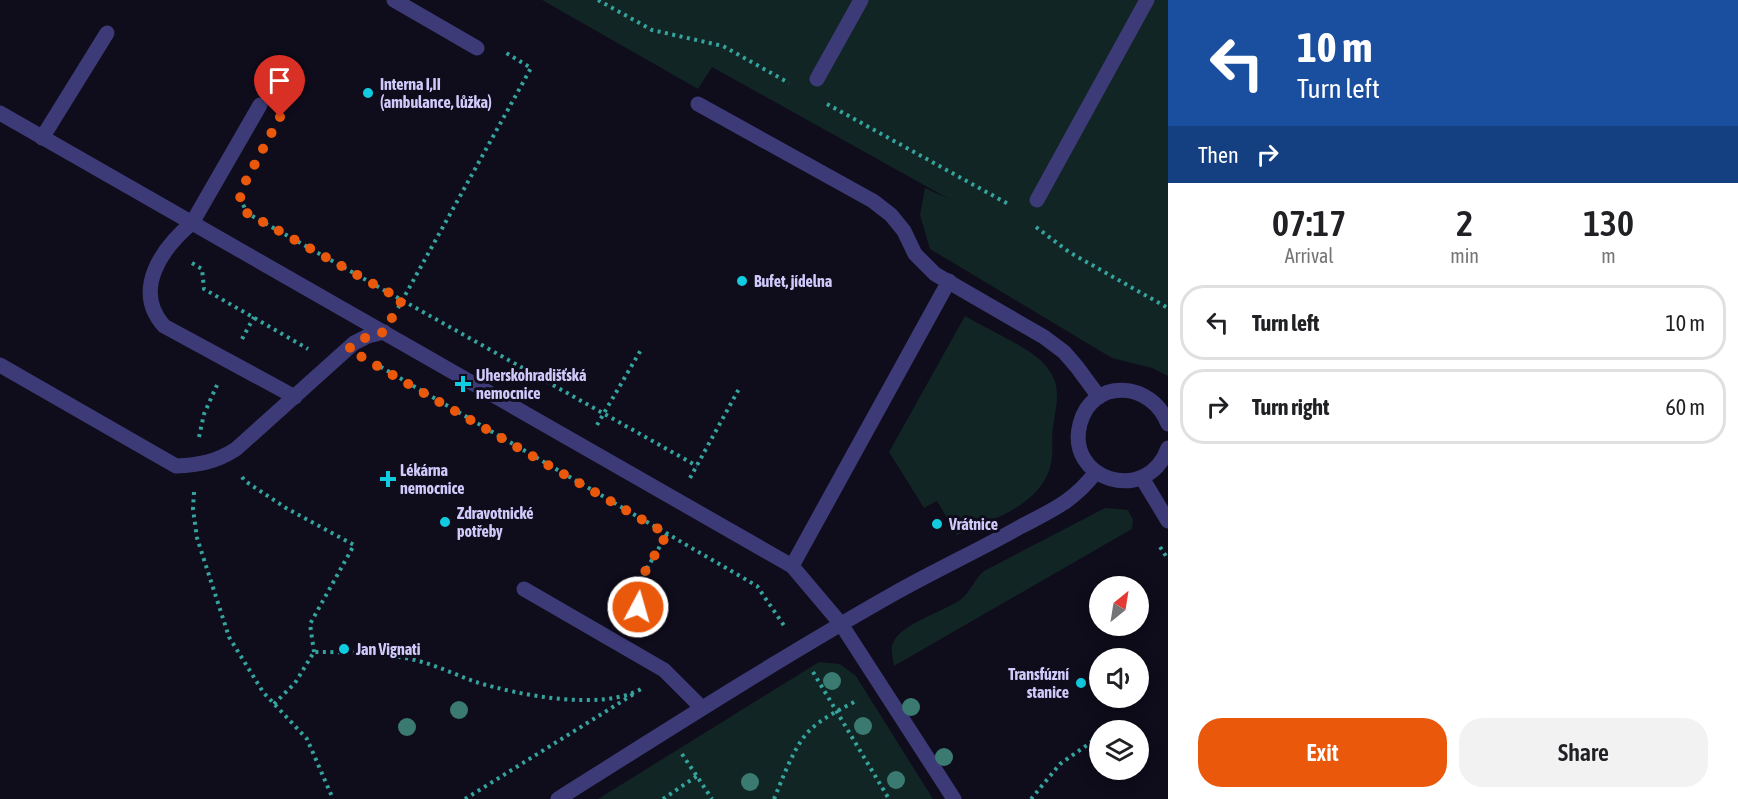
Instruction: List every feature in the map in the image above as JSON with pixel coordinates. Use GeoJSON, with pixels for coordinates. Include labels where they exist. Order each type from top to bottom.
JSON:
{"type":"FeatureCollection","features":[{"type":"Feature","properties":{"kind":"street"},"geometry":{"type":"LineString","coordinates":[[394,0],[477,48]]}},
{"type":"Feature","properties":{"kind":"street"},"geometry":{"type":"LineString","coordinates":[[817,79],[861,0]]}},
{"type":"Feature","properties":{"kind":"street"},"geometry":{"type":"LineString","coordinates":[[1037,200],[1147,0]]}},
{"type":"Feature","properties":{"kind":"street"},"geometry":{"type":"LineString","coordinates":[[42,138],[107,33]]}},
{"type":"Feature","properties":{"kind":"street"},"geometry":{"type":"LineString","coordinates":[[698,104],[873,201],[891,215],[904,231],[915,254],[935,274],[1044,337],[1064,352],[1099,397]]}},
{"type":"Feature","properties":{"kind":"street"},"geometry":{"type":"LineString","coordinates":[[260,105],[192,223],[180,233],[150,281],[150,297],[159,320],[164,326],[294,397]]}},
{"type":"Feature","properties":{"kind":"street"},"geometry":{"type":"LineString","coordinates":[[0,113],[792,566],[841,624],[954,799]]}},
{"type":"Feature","properties":{"kind":"street"},"geometry":{"type":"LineString","coordinates":[[792,566],[949,281]]}},
{"type":"Feature","properties":{"kind":"street"},"geometry":{"type":"LineString","coordinates":[[0,365],[176,466],[196,465],[213,462],[226,456],[348,349],[368,336],[384,332]]}},
{"type":"Feature","properties":{"kind":"street"},"geometry":{"type":"LineString","coordinates":[[1167,420],[1154,401],[1141,393],[1120,391],[1099,397],[1085,412],[1078,431],[1081,450],[1087,462],[1102,477],[1118,481],[1142,478],[1159,466],[1168,448]]}},
{"type":"Feature","properties":{"kind":"street"},"geometry":{"type":"LineString","coordinates":[[558,799],[799,647],[1070,500],[1096,472]]}},
{"type":"Feature","properties":{"kind":"street"},"geometry":{"type":"LineString","coordinates":[[1142,478],[1168,520]]}},
{"type":"Feature","properties":{"kind":"street"},"geometry":{"type":"LineString","coordinates":[[524,589],[664,670],[702,708]]}},
{"type":"Feature","properties":{"kind":"path"},"geometry":{"type":"LineString","coordinates":[[384,332],[531,68],[502,51]]}},
{"type":"Feature","properties":{"kind":"path"},"geometry":{"type":"LineString","coordinates":[[241,190],[240,200],[247,213],[697,466]]}},
{"type":"Feature","properties":{"kind":"path"},"geometry":{"type":"LineString","coordinates":[[1028,220],[1070,252],[1168,308]]}},
{"type":"Feature","properties":{"kind":"path"},"geometry":{"type":"LineString","coordinates":[[584,448],[642,348]]}},
{"type":"Feature","properties":{"kind":"path"},"geometry":{"type":"LineString","coordinates":[[348,349],[757,586],[799,647],[889,799]]}},
{"type":"Feature","properties":{"kind":"path"},"geometry":{"type":"LineString","coordinates":[[678,501],[740,387]]}},
{"type":"Feature","properties":{"kind":"path"},"geometry":{"type":"LineString","coordinates":[[226,456],[244,481],[286,508],[354,545],[310,624],[314,652],[295,683],[274,704]]}},
{"type":"Feature","properties":{"kind":"path"},"geometry":{"type":"LineString","coordinates":[[196,465],[193,509],[197,538],[229,636],[263,692],[307,739],[333,799]]}},
{"type":"Feature","properties":{"kind":"path"},"geometry":{"type":"LineString","coordinates":[[647,661],[635,589],[667,534]]}},
{"type":"Feature","properties":{"kind":"path"},"geometry":{"type":"LineString","coordinates":[[314,652],[355,652],[416,660],[476,682],[536,697],[602,700],[640,690]]}},
{"type":"Feature","properties":{"kind":"path"},"geometry":{"type":"LineString","coordinates":[[465,799],[640,690],[664,670]]}},
{"type":"Feature","properties":{"kind":"path"},"geometry":{"type":"LineString","coordinates":[[774,799],[788,766],[808,732],[836,712],[882,686]]}},
{"type":"Feature","properties":{"kind":"path"},"geometry":{"type":"LineString","coordinates":[[666,731],[712,799]]}},
{"type":"Feature","properties":{"kind":"path"},"geometry":{"type":"LineString","coordinates":[[1031,799],[1060,764],[1089,744]]}},
{"type":"Feature","properties":{"kind":"path"},"geometry":{"type":"LineString","coordinates":[[663,799],[697,776]]}},
{"type":"Feature","properties":{"kind":"green space"},"geometry":{"type":"Polygon","coordinates":[[[542,0],[1168,0],[1168,376],[1152,368],[1112,358],[930,249],[920,215],[925,188],[949,199],[712,67],[698,89],[542,0]]]}},
{"type":"Feature","properties":{"kind":"green space"},"geometry":{"type":"Polygon","coordinates":[[[965,316],[1040,359],[1055,381],[1057,403],[1052,432],[1051,463],[1046,478],[1038,490],[1000,517],[957,535],[937,501],[924,508],[889,452],[965,316]]]}},
{"type":"Feature","properties":{"kind":"green space"},"geometry":{"type":"Polygon","coordinates":[[[1105,508],[1128,510],[1133,520],[1132,529],[894,666],[892,645],[904,630],[960,600],[984,571],[1105,508]]]}},
{"type":"Feature","properties":{"kind":"green space"},"geometry":{"type":"Polygon","coordinates":[[[819,662],[840,664],[856,676],[933,799],[598,799],[819,662]]]}},
{"type":"Feature","properties":{"kind":"place","name":"Interna I,II (ambulance, lůžka)"},"geometry":{"type":"Point","coordinates":[368,93]}},
{"type":"Feature","properties":{"kind":"place","name":"Bufet, jídelna"},"geometry":{"type":"Point","coordinates":[742,281]}},
{"type":"Feature","properties":{"kind":"place","name":"Uherskohradišťská nemocnice"},"geometry":{"type":"Point","coordinates":[463,384]}},
{"type":"Feature","properties":{"kind":"place","name":"Lékárna nemocnice"},"geometry":{"type":"Point","coordinates":[388,479]}},
{"type":"Feature","properties":{"kind":"place","name":"Zdravotnické potřeby"},"geometry":{"type":"Point","coordinates":[445,522]}},
{"type":"Feature","properties":{"kind":"place","name":"Vrátnice"},"geometry":{"type":"Point","coordinates":[937,524]}},
{"type":"Feature","properties":{"kind":"place","name":"Jan Vignati"},"geometry":{"type":"Point","coordinates":[344,649]}},
{"type":"Feature","properties":{"kind":"place","name":"Transfúzní stanice"},"geometry":{"type":"Point","coordinates":[1081,683]}},
{"type":"Feature","properties":{"kind":"route"},"geometry":{"type":"LineString","coordinates":[[280,117],[241,190],[240,200],[247,213],[402,300],[384,332],[368,336],[348,349],[667,534],[635,589],[638,607]]}}]}
